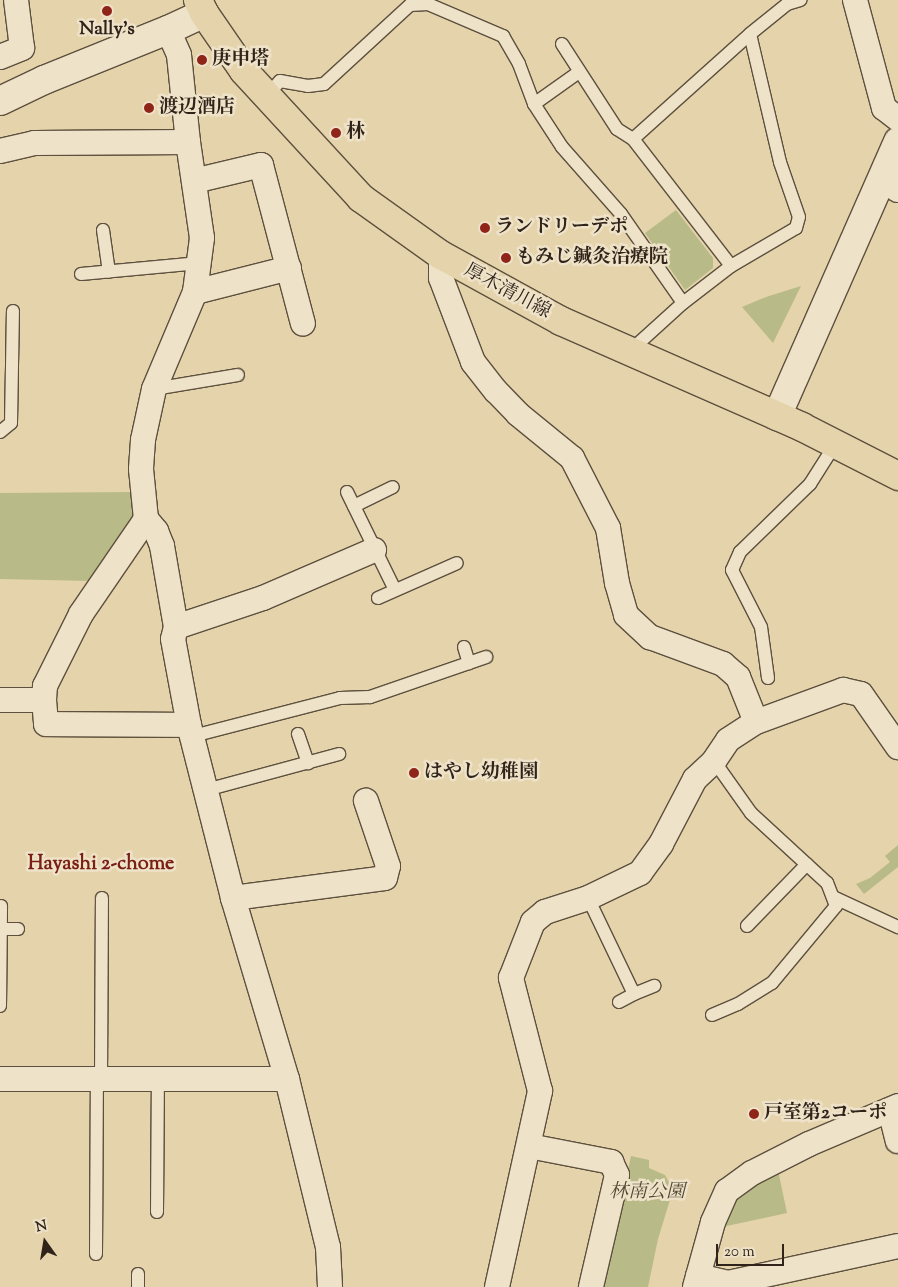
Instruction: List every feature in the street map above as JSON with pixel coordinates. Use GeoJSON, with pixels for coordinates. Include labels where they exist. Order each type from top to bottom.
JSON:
{"type":"FeatureCollection","features":[{"type":"Feature","properties":{"kind":"main road","name":"厚木清川線"},"geometry":{"type":"LineString","coordinates":[[201,6],[244,71],[361,198],[441,255],[560,321],[836,443],[898,476]]}},
{"type":"Feature","properties":{"kind":"street"},"geometry":{"type":"LineString","coordinates":[[0,57],[22,48],[16,0]]}},
{"type":"Feature","properties":{"kind":"street"},"geometry":{"type":"LineString","coordinates":[[855,0],[884,108],[898,119]]}},
{"type":"Feature","properties":{"kind":"street"},"geometry":{"type":"LineString","coordinates":[[0,101],[44,80],[168,30],[201,6]]}},
{"type":"Feature","properties":{"kind":"street"},"geometry":{"type":"LineString","coordinates":[[168,30],[179,55],[188,142],[202,238],[195,292],[154,389],[143,440],[141,469],[146,520],[156,531],[162,546],[176,627],[173,639],[191,730],[233,898],[287,1079],[328,1247],[330,1287]]}},
{"type":"Feature","properties":{"kind":"street"},"geometry":{"type":"LineString","coordinates":[[0,150],[34,143],[188,142]]}},
{"type":"Feature","properties":{"kind":"street"},"geometry":{"type":"LineString","coordinates":[[777,416],[890,185],[898,142]]}},
{"type":"Feature","properties":{"kind":"street"},"geometry":{"type":"LineString","coordinates":[[194,181],[261,165],[303,324]]}},
{"type":"Feature","properties":{"kind":"street"},"geometry":{"type":"LineString","coordinates":[[441,255],[441,278],[473,362],[496,391],[518,414],[572,458],[608,528],[617,583],[626,615],[650,637],[723,664],[738,676],[756,722]]}},
{"type":"Feature","properties":{"kind":"street"},"geometry":{"type":"LineString","coordinates":[[195,292],[289,268]]}},
{"type":"Feature","properties":{"kind":"street"},"geometry":{"type":"LineString","coordinates":[[146,520],[81,614],[45,686],[46,724],[191,730]]}},
{"type":"Feature","properties":{"kind":"street"},"geometry":{"type":"LineString","coordinates":[[176,627],[263,598],[374,550]]}},
{"type":"Feature","properties":{"kind":"street"},"geometry":{"type":"LineString","coordinates":[[497,1287],[540,1091],[511,978],[533,922],[545,912],[588,898],[640,873],[661,844],[695,779],[714,761],[728,740],[756,722],[843,690],[861,694],[898,747]]}},
{"type":"Feature","properties":{"kind":"street"},"geometry":{"type":"LineString","coordinates":[[0,700],[44,700]]}},
{"type":"Feature","properties":{"kind":"street"},"geometry":{"type":"LineString","coordinates":[[233,898],[385,878],[388,866],[366,801]]}},
{"type":"Feature","properties":{"kind":"street"},"geometry":{"type":"LineString","coordinates":[[0,1078],[287,1079]]}},
{"type":"Feature","properties":{"kind":"street"},"geometry":{"type":"LineString","coordinates":[[898,1141],[894,1108],[808,1144],[752,1173],[727,1192],[713,1222],[697,1281],[728,1283],[898,1246]]}},
{"type":"Feature","properties":{"kind":"street"},"geometry":{"type":"LineString","coordinates":[[529,1146],[612,1162],[616,1175],[592,1287]]}},
{"type":"Feature","properties":{"kind":"lane"},"geometry":{"type":"LineString","coordinates":[[633,138],[750,34],[787,4],[800,0]]}},
{"type":"Feature","properties":{"kind":"lane"},"geometry":{"type":"LineString","coordinates":[[266,96],[280,80],[308,86],[324,84],[410,6],[428,4],[503,36],[519,64],[534,104],[562,147],[621,214],[683,303]]}},
{"type":"Feature","properties":{"kind":"lane"},"geometry":{"type":"LineString","coordinates":[[630,351],[683,303],[731,266],[796,228],[799,217],[780,162],[750,34]]}},
{"type":"Feature","properties":{"kind":"lane"},"geometry":{"type":"LineString","coordinates":[[562,44],[578,72],[616,129],[633,138],[731,266]]}},
{"type":"Feature","properties":{"kind":"lane"},"geometry":{"type":"LineString","coordinates":[[534,104],[578,72]]}},
{"type":"Feature","properties":{"kind":"lane"},"geometry":{"type":"LineString","coordinates":[[103,230],[109,272]]}},
{"type":"Feature","properties":{"kind":"lane"},"geometry":{"type":"LineString","coordinates":[[81,274],[199,264]]}},
{"type":"Feature","properties":{"kind":"lane"},"geometry":{"type":"LineString","coordinates":[[0,432],[11,423],[13,311]]}},
{"type":"Feature","properties":{"kind":"lane"},"geometry":{"type":"LineString","coordinates":[[154,389],[238,375]]}},
{"type":"Feature","properties":{"kind":"lane"},"geometry":{"type":"LineString","coordinates":[[768,678],[761,627],[732,570],[740,552],[810,484],[836,443]]}},
{"type":"Feature","properties":{"kind":"lane"},"geometry":{"type":"LineString","coordinates":[[354,506],[393,487]]}},
{"type":"Feature","properties":{"kind":"lane"},"geometry":{"type":"LineString","coordinates":[[347,492],[395,590]]}},
{"type":"Feature","properties":{"kind":"lane"},"geometry":{"type":"LineString","coordinates":[[378,598],[395,590],[442,576],[457,563]]}},
{"type":"Feature","properties":{"kind":"lane"},"geometry":{"type":"LineString","coordinates":[[464,647],[469,663]]}},
{"type":"Feature","properties":{"kind":"lane"},"geometry":{"type":"LineString","coordinates":[[191,730],[340,698],[370,697],[486,657]]}},
{"type":"Feature","properties":{"kind":"lane"},"geometry":{"type":"LineString","coordinates":[[298,734],[308,763]]}},
{"type":"Feature","properties":{"kind":"lane"},"geometry":{"type":"LineString","coordinates":[[206,790],[339,754]]}},
{"type":"Feature","properties":{"kind":"lane"},"geometry":{"type":"LineString","coordinates":[[712,1015],[738,1004],[772,983],[836,906],[827,883],[751,812],[714,761]]}},
{"type":"Feature","properties":{"kind":"lane"},"geometry":{"type":"LineString","coordinates":[[747,926],[807,864]]}},
{"type":"Feature","properties":{"kind":"lane"},"geometry":{"type":"LineString","coordinates":[[833,897],[898,927]]}},
{"type":"Feature","properties":{"kind":"lane"},"geometry":{"type":"LineString","coordinates":[[96,1254],[90,1225],[99,1079],[102,898]]}},
{"type":"Feature","properties":{"kind":"lane"},"geometry":{"type":"LineString","coordinates":[[588,898],[634,994]]}},
{"type":"Feature","properties":{"kind":"lane"},"geometry":{"type":"LineString","coordinates":[[0,906],[0,1006]]}},
{"type":"Feature","properties":{"kind":"lane"},"geometry":{"type":"LineString","coordinates":[[0,929],[18,929]]}},
{"type":"Feature","properties":{"kind":"lane"},"geometry":{"type":"LineString","coordinates":[[618,1002],[654,986]]}},
{"type":"Feature","properties":{"kind":"lane"},"geometry":{"type":"LineString","coordinates":[[157,1212],[158,1079]]}},
{"type":"Feature","properties":{"kind":"green space"},"geometry":{"type":"Polygon","coordinates":[[[676,210],[713,258],[713,268],[685,290],[645,233],[676,210]]]}},
{"type":"Feature","properties":{"kind":"green space"},"geometry":{"type":"Polygon","coordinates":[[[801,286],[773,343],[742,307],[801,286]]]}},
{"type":"Feature","properties":{"kind":"green space"},"geometry":{"type":"Polygon","coordinates":[[[133,492],[133,517],[127,534],[91,581],[0,579],[0,493],[133,492]]]}},
{"type":"Feature","properties":{"kind":"green space"},"geometry":{"type":"Polygon","coordinates":[[[898,845],[898,867],[864,894],[856,884],[870,878],[890,862],[885,856],[898,845]]]}},
{"type":"Feature","properties":{"kind":"green space","name":"林南公園"},"geometry":{"type":"Polygon","coordinates":[[[631,1156],[649,1160],[649,1168],[665,1175],[673,1190],[658,1239],[648,1287],[604,1287],[631,1156]]]}},
{"type":"Feature","properties":{"kind":"green space"},"geometry":{"type":"Polygon","coordinates":[[[778,1170],[787,1213],[722,1227],[731,1197],[778,1170]]]}},
{"type":"Feature","properties":{"kind":"place","name":"Nally's"},"geometry":{"type":"Point","coordinates":[107,11]}},
{"type":"Feature","properties":{"kind":"place","name":"庚申塔"},"geometry":{"type":"Point","coordinates":[202,60]}},
{"type":"Feature","properties":{"kind":"place","name":"渡辺酒店"},"geometry":{"type":"Point","coordinates":[149,108]}},
{"type":"Feature","properties":{"kind":"place","name":"林"},"geometry":{"type":"Point","coordinates":[336,133]}},
{"type":"Feature","properties":{"kind":"place","name":"ランドリーデポ"},"geometry":{"type":"Point","coordinates":[485,228]}},
{"type":"Feature","properties":{"kind":"place","name":"もみじ鍼灸治療院"},"geometry":{"type":"Point","coordinates":[506,258]}},
{"type":"Feature","properties":{"kind":"place","name":"はやし幼稚園"},"geometry":{"type":"Point","coordinates":[414,773]}},
{"type":"Feature","properties":{"kind":"place","name":"戸室第2コーポ"},"geometry":{"type":"Point","coordinates":[754,1114]}},
{"type":"Feature","properties":{"kind":"district","name":"Hayashi 2-chome"},"geometry":{"type":"Point","coordinates":[101,864]}}]}
